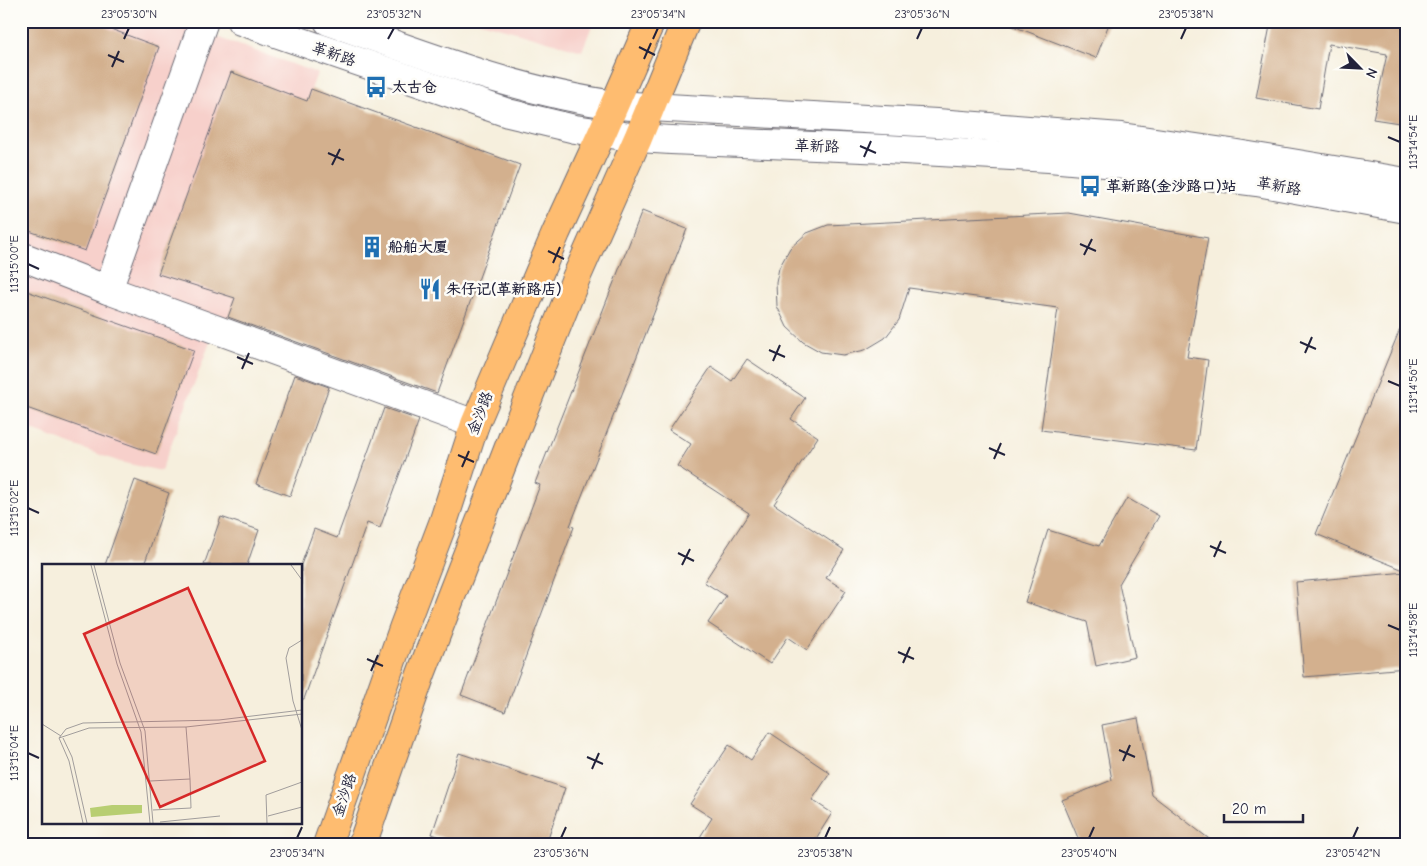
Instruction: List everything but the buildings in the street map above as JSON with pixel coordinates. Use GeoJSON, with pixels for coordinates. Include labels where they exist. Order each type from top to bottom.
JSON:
{"type":"FeatureCollection","features":[{"type":"Feature","properties":{"kind":"main road","name":"金沙路"},"geometry":{"type":"LineString","coordinates":[[327,845],[404,626],[443,523],[474,424],[556,233],[651,21]]}},
{"type":"Feature","properties":{"kind":"main road"},"geometry":{"type":"LineString","coordinates":[[362,845],[421,674],[512,439],[576,278],[638,138],[686,21]]}},
{"type":"Feature","properties":{"kind":"street"},"geometry":{"type":"LineString","coordinates":[[108,290],[204,21]]}},
{"type":"Feature","properties":{"kind":"street","name":"革新路"},"geometry":{"type":"LineString","coordinates":[[241,21],[508,113],[576,129],[638,138],[886,149],[1068,160],[1257,182],[1406,209]]}},
{"type":"Feature","properties":{"kind":"street","name":"革新路"},"geometry":{"type":"LineString","coordinates":[[328,21],[420,54],[536,90],[576,100],[615,105],[1005,127],[1121,137],[1241,154],[1406,182]]}},
{"type":"Feature","properties":{"kind":"street"},"geometry":{"type":"LineString","coordinates":[[21,256],[108,290],[474,424]]}},
{"type":"Feature","properties":{"kind":"shaded area"},"geometry":{"type":"Polygon","coordinates":[[[21,21],[172,21],[317,73],[224,329],[212,337],[161,471],[120,462],[21,426],[21,21]]]}},
{"type":"Feature","properties":{"kind":"shaded area"},"geometry":{"type":"Polygon","coordinates":[[[477,21],[594,21],[582,51],[477,21]]]}},
{"type":"Feature","properties":{"kind":"place","name":"太古仓"},"geometry":{"type":"Point","coordinates":[376,87]}},
{"type":"Feature","properties":{"kind":"place","name":"革新路(金沙路口)站"},"geometry":{"type":"Point","coordinates":[1090,186]}},
{"type":"Feature","properties":{"kind":"place","name":"船舶大厦"},"geometry":{"type":"Point","coordinates":[372,247]}},
{"type":"Feature","properties":{"kind":"place","name":"朱仔记(革新路店)"},"geometry":{"type":"Point","coordinates":[430,289]}}]}
